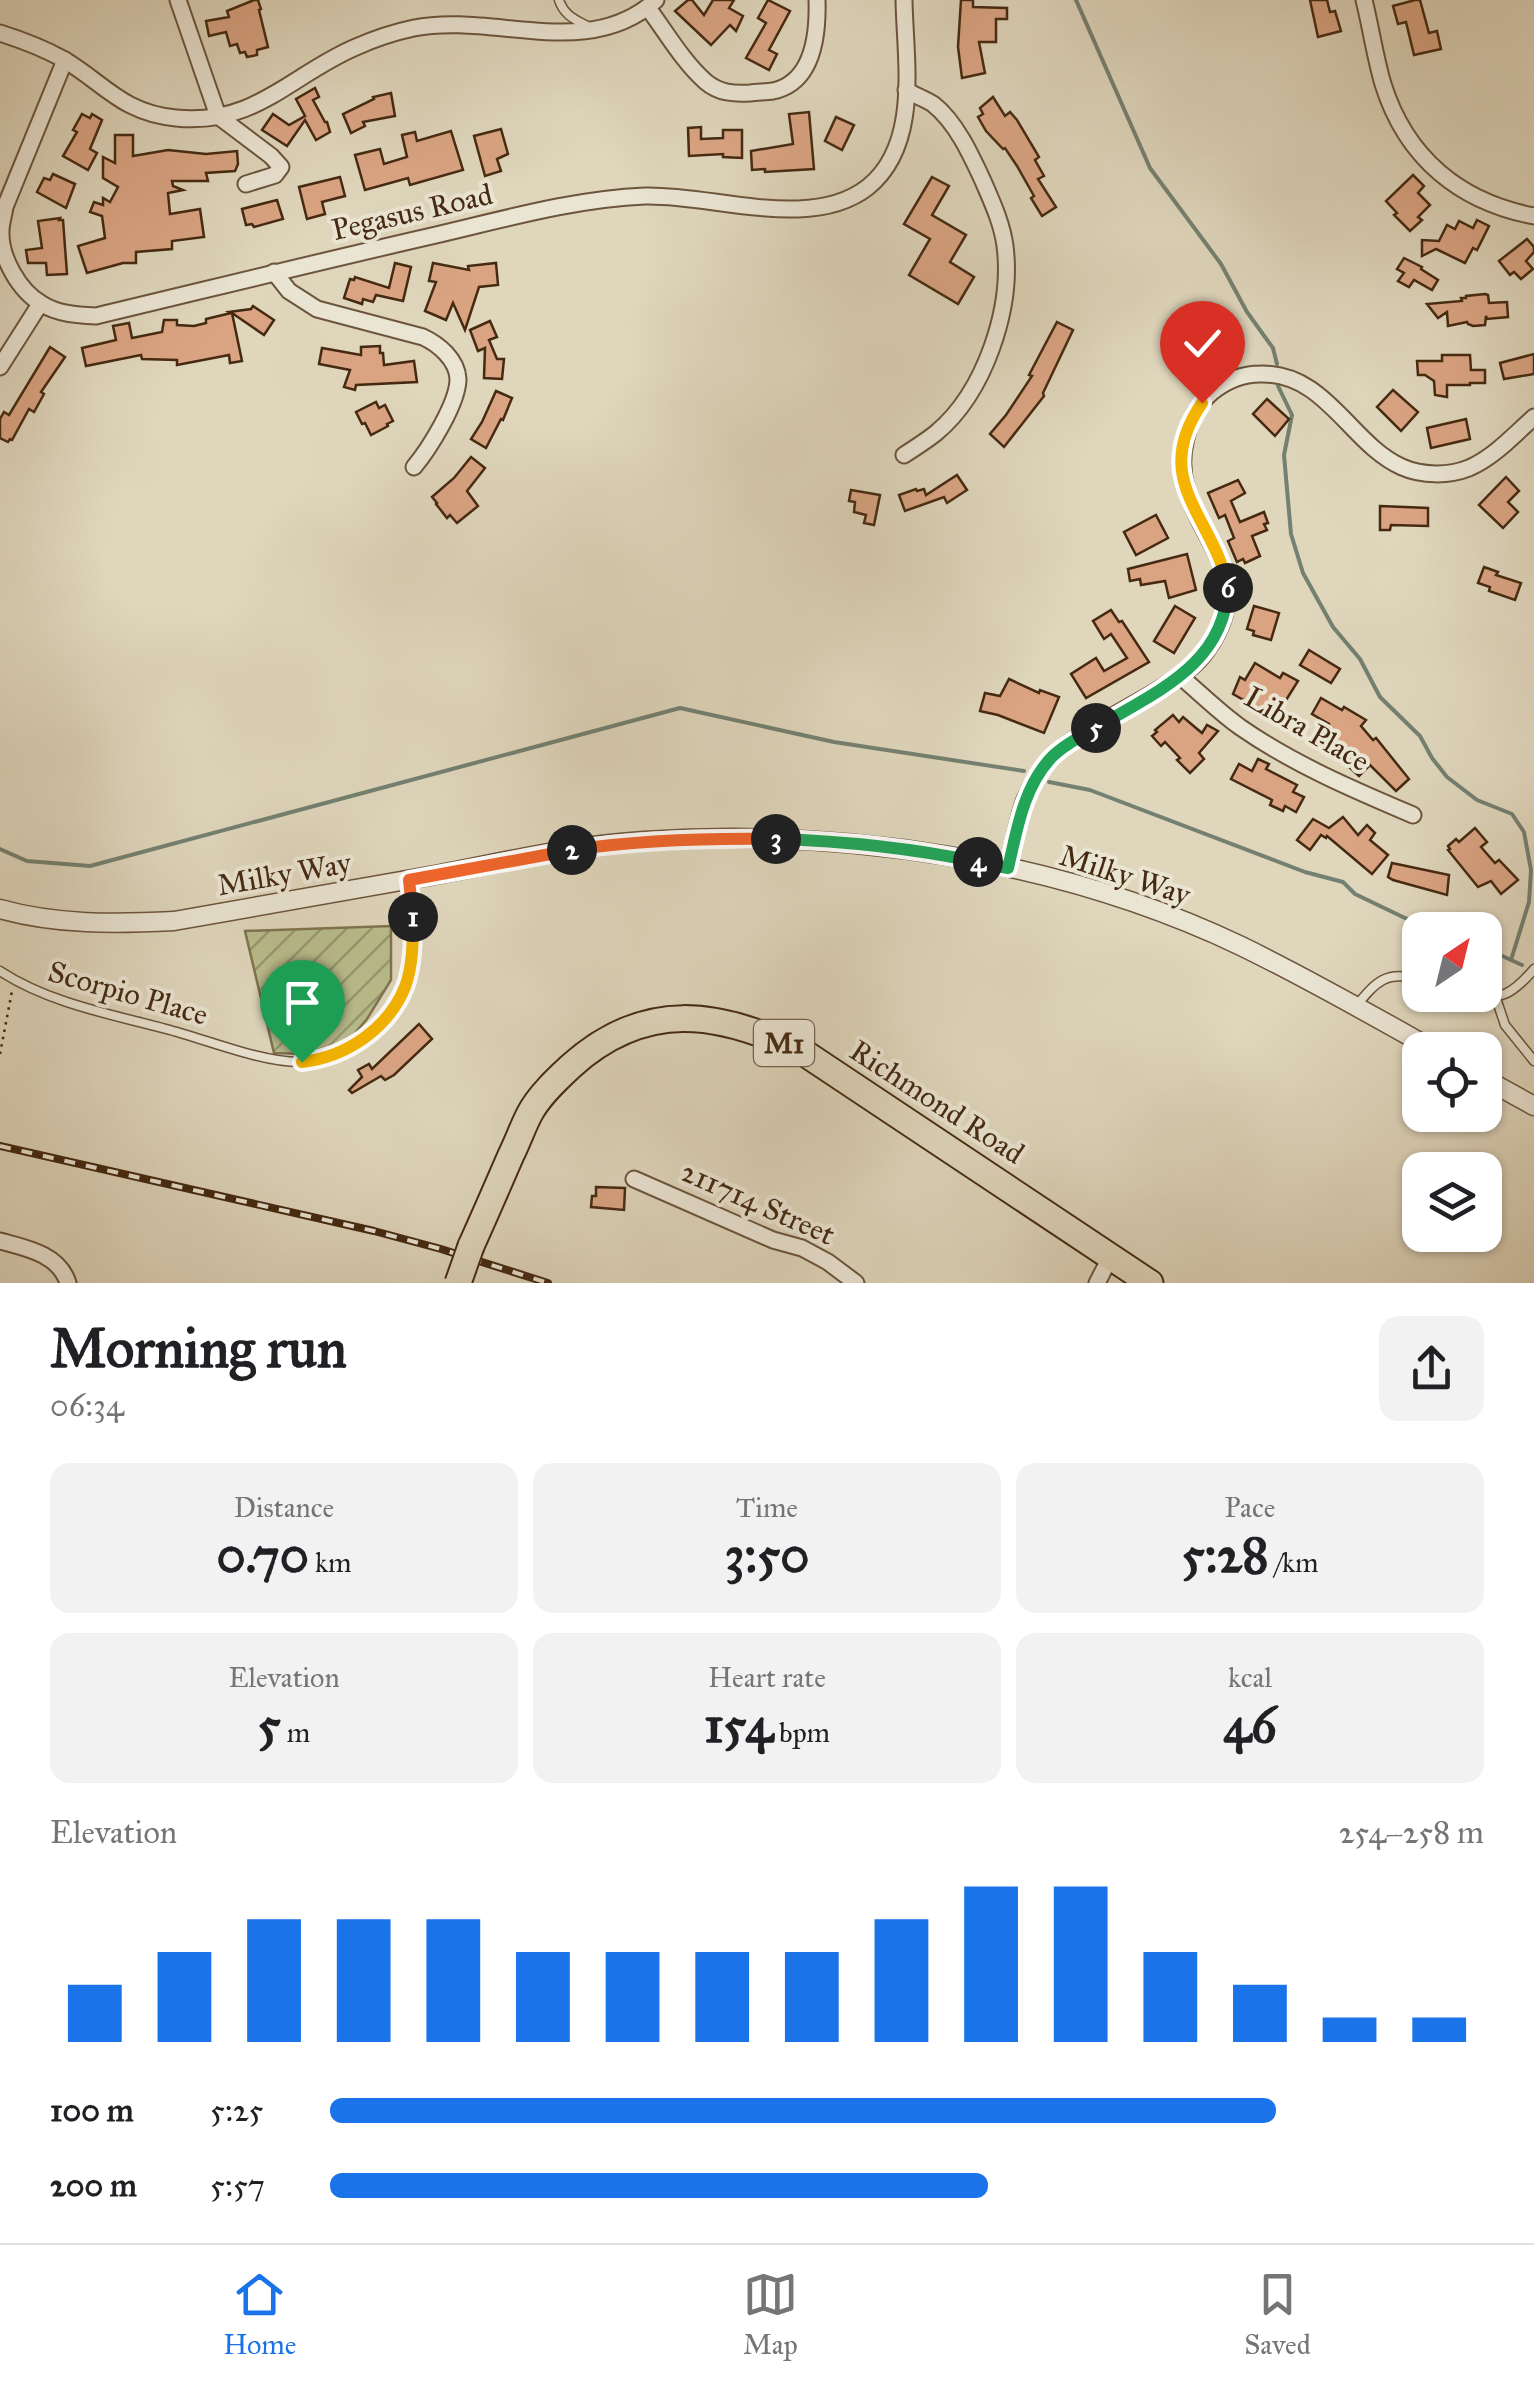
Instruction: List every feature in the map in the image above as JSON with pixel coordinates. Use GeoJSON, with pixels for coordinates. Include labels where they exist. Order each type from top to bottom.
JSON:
{"type":"FeatureCollection","features":[{"type":"Feature","properties":{"kind":"highway","name":"Richmond Road"},"geometry":{"type":"LineString","coordinates":[[458,1283],[531,1110],[555,1081],[582,1057],[628,1030],[697,1018],[746,1027],[803,1052],[1150,1283]]}},
{"type":"Feature","properties":{"kind":"street"},"geometry":{"type":"LineString","coordinates":[[178,0],[218,116],[280,163],[275,175],[246,184]]}},
{"type":"Feature","properties":{"kind":"street"},"geometry":{"type":"LineString","coordinates":[[0,33],[65,60],[117,100],[176,118],[218,116],[254,107],[354,48],[414,28],[453,24],[576,32],[613,26],[652,4],[707,82],[726,92],[773,91],[784,87],[800,72],[812,53],[817,0]]}},
{"type":"Feature","properties":{"kind":"street","name":"Pegasus Road"},"geometry":{"type":"LineString","coordinates":[[40,304],[67,314],[96,316],[274,272],[606,199],[650,196],[789,209],[821,208],[851,199],[872,184],[892,160],[902,132],[906,90],[904,0]]}},
{"type":"Feature","properties":{"kind":"street"},"geometry":{"type":"LineString","coordinates":[[1364,0],[1384,85],[1398,121],[1415,147],[1459,189],[1484,202],[1534,216]]}},
{"type":"Feature","properties":{"kind":"street"},"geometry":{"type":"LineString","coordinates":[[0,367],[40,304],[22,286],[3,249],[5,207],[65,60]]}},
{"type":"Feature","properties":{"kind":"street"},"geometry":{"type":"LineString","coordinates":[[904,455],[938,431],[962,403],[985,366],[1007,282],[1005,243],[974,160],[933,104],[906,90]]}},
{"type":"Feature","properties":{"kind":"street"},"geometry":{"type":"LineString","coordinates":[[274,272],[290,290],[318,308],[422,336],[438,344],[450,360],[458,378],[451,403],[431,447],[414,467]]}},
{"type":"Feature","properties":{"kind":"street"},"geometry":{"type":"LineString","coordinates":[[1008,868],[1024,801],[1052,757],[1180,677],[1205,654],[1217,634],[1226,610],[1225,570],[1184,488],[1182,467],[1194,414],[1210,394],[1234,378],[1250,374],[1287,377],[1306,386],[1401,467],[1426,474],[1450,474],[1470,468],[1534,417]]}},
{"type":"Feature","properties":{"kind":"street","name":"Libra Place"},"geometry":{"type":"LineString","coordinates":[[1180,677],[1272,748],[1338,783],[1413,815]]}},
{"type":"Feature","properties":{"kind":"street","name":"Milky Way"},"geometry":{"type":"LineString","coordinates":[[0,909],[62,921],[174,921],[614,844],[716,838],[865,844],[1008,868],[1093,890],[1174,918],[1239,946],[1402,1032]]}},
{"type":"Feature","properties":{"kind":"street"},"geometry":{"type":"LineString","coordinates":[[1502,1088],[1534,1106]]}},
{"type":"Feature","properties":{"kind":"street","name":"211714 Street"},"geometry":{"type":"LineString","coordinates":[[634,1179],[773,1240],[802,1248],[856,1283]]}},
{"type":"Feature","properties":{"kind":"street"},"geometry":{"type":"LineString","coordinates":[[0,1241],[45,1255],[58,1265],[68,1283]]}},
{"type":"Feature","properties":{"kind":"street"},"geometry":{"type":"LineString","coordinates":[[1096,1283],[1111,1256]]}},
{"type":"Feature","properties":{"kind":"lane"},"geometry":{"type":"LineString","coordinates":[[559,0],[568,16],[592,29]]}},
{"type":"Feature","properties":{"kind":"lane","name":"Scorpio Place"},"geometry":{"type":"LineString","coordinates":[[0,971],[41,993],[277,1061],[318,1061],[352,1048],[392,1010],[404,989],[413,934],[409,880]]}},
{"type":"Feature","properties":{"kind":"lane"},"geometry":{"type":"LineString","coordinates":[[1502,995],[1514,990],[1534,969]]}},
{"type":"Feature","properties":{"kind":"lane"},"geometry":{"type":"LineString","coordinates":[[1356,1006],[1389,976],[1402,975]]}},
{"type":"Feature","properties":{"kind":"lane"},"geometry":{"type":"LineString","coordinates":[[1501,1012],[1505,1025],[1534,1061]]}},
{"type":"Feature","properties":{"kind":"path"},"geometry":{"type":"LineString","coordinates":[[0,1054],[14,980]]}},
{"type":"Feature","properties":{"kind":"green space"},"geometry":{"type":"Polygon","coordinates":[[[391,926],[391,980],[349,1040],[306,1054],[274,1053],[245,931],[391,926]]]}},
{"type":"Feature","properties":{"kind":"building"},"geometry":{"type":"Polygon","coordinates":[[[258,0],[261,9],[268,47],[247,57],[245,52],[240,53],[237,44],[230,46],[226,32],[209,36],[206,21],[229,17],[227,11],[258,0]]]}},
{"type":"Feature","properties":{"kind":"building"},"geometry":{"type":"Polygon","coordinates":[[[688,0],[704,15],[713,0],[734,0],[729,8],[743,16],[736,31],[730,25],[711,45],[675,11],[688,0]]]}},
{"type":"Feature","properties":{"kind":"building"},"geometry":{"type":"Polygon","coordinates":[[[768,0],[790,11],[769,50],[777,54],[769,70],[746,58],[766,23],[758,18],[768,0]]]}},
{"type":"Feature","properties":{"kind":"building"},"geometry":{"type":"Polygon","coordinates":[[[961,0],[973,0],[973,7],[1007,8],[1007,19],[996,19],[996,42],[979,42],[985,73],[962,78],[958,47],[961,0]]]}},
{"type":"Feature","properties":{"kind":"building"},"geometry":{"type":"Polygon","coordinates":[[[1310,0],[1327,0],[1341,31],[1318,37],[1310,0]]]}},
{"type":"Feature","properties":{"kind":"building"},"geometry":{"type":"Polygon","coordinates":[[[1420,0],[1429,33],[1437,31],[1441,49],[1414,55],[1406,22],[1398,24],[1393,6],[1420,0]]]}},
{"type":"Feature","properties":{"kind":"building"},"geometry":{"type":"Polygon","coordinates":[[[315,88],[319,97],[313,100],[330,132],[316,140],[305,120],[287,146],[262,130],[273,114],[289,125],[305,116],[296,99],[315,88]]]}},
{"type":"Feature","properties":{"kind":"building"},"geometry":{"type":"Polygon","coordinates":[[[391,93],[395,116],[363,122],[365,126],[351,133],[343,114],[373,97],[391,93]]]}},
{"type":"Feature","properties":{"kind":"building"},"geometry":{"type":"Polygon","coordinates":[[[993,97],[1005,116],[1010,112],[1017,120],[1039,157],[1035,160],[1044,176],[1038,179],[1056,207],[1042,216],[1017,166],[978,117],[983,114],[980,108],[993,97]]]}},
{"type":"Feature","properties":{"kind":"building"},"geometry":{"type":"Polygon","coordinates":[[[809,112],[814,169],[752,170],[751,151],[793,144],[789,114],[809,112]]]}},
{"type":"Feature","properties":{"kind":"building"},"geometry":{"type":"Polygon","coordinates":[[[82,114],[102,120],[90,149],[97,153],[88,170],[63,156],[82,114]]]}},
{"type":"Feature","properties":{"kind":"building"},"geometry":{"type":"Polygon","coordinates":[[[836,117],[854,125],[842,150],[825,141],[836,117]]]}},
{"type":"Feature","properties":{"kind":"building"},"geometry":{"type":"Polygon","coordinates":[[[701,127],[701,139],[723,138],[723,130],[742,130],[742,158],[723,154],[689,156],[688,128],[701,127]]]}},
{"type":"Feature","properties":{"kind":"building"},"geometry":{"type":"Polygon","coordinates":[[[501,129],[508,154],[497,159],[501,171],[485,176],[474,136],[501,129]]]}},
{"type":"Feature","properties":{"kind":"building"},"geometry":{"type":"Polygon","coordinates":[[[451,131],[463,170],[410,185],[408,178],[365,190],[355,155],[380,149],[384,164],[407,157],[402,135],[415,132],[417,141],[451,131]]]}},
{"type":"Feature","properties":{"kind":"building"},"geometry":{"type":"Polygon","coordinates":[[[115,135],[133,135],[133,156],[168,150],[206,154],[237,151],[238,164],[235,171],[206,173],[208,181],[172,181],[173,186],[183,190],[168,193],[170,214],[200,209],[204,237],[172,241],[172,249],[136,252],[136,263],[87,273],[78,246],[105,238],[102,216],[90,212],[94,202],[103,205],[103,198],[110,202],[118,187],[103,178],[103,157],[115,163],[115,135]]]}},
{"type":"Feature","properties":{"kind":"building"},"geometry":{"type":"Polygon","coordinates":[[[53,174],[75,184],[66,208],[37,192],[44,178],[50,180],[53,174]]]}},
{"type":"Feature","properties":{"kind":"building"},"geometry":{"type":"Polygon","coordinates":[[[1413,175],[1424,186],[1418,193],[1430,205],[1410,231],[1386,201],[1413,175]]]}},
{"type":"Feature","properties":{"kind":"building"},"geometry":{"type":"Polygon","coordinates":[[[340,177],[345,196],[322,202],[325,214],[307,219],[299,187],[340,177]]]}},
{"type":"Feature","properties":{"kind":"building"},"geometry":{"type":"Polygon","coordinates":[[[932,177],[949,186],[932,215],[966,235],[950,262],[974,277],[958,304],[909,275],[930,239],[904,224],[932,177]]]}},
{"type":"Feature","properties":{"kind":"building"},"geometry":{"type":"Polygon","coordinates":[[[277,200],[283,219],[254,227],[246,225],[242,209],[277,200]]]}},
{"type":"Feature","properties":{"kind":"building"},"geometry":{"type":"Polygon","coordinates":[[[60,218],[67,274],[47,275],[46,263],[28,263],[26,250],[42,248],[38,221],[60,218]]]}},
{"type":"Feature","properties":{"kind":"building"},"geometry":{"type":"Polygon","coordinates":[[[1477,220],[1489,226],[1465,263],[1436,249],[1422,256],[1422,240],[1439,241],[1447,225],[1455,229],[1459,221],[1473,228],[1477,220]]]}},
{"type":"Feature","properties":{"kind":"building"},"geometry":{"type":"Polygon","coordinates":[[[1527,239],[1534,252],[1526,261],[1533,269],[1521,279],[1514,272],[1510,275],[1499,261],[1527,239]]]}},
{"type":"Feature","properties":{"kind":"building"},"geometry":{"type":"Polygon","coordinates":[[[1404,258],[1438,280],[1432,290],[1414,280],[1409,287],[1398,281],[1404,273],[1397,269],[1404,258]]]}},
{"type":"Feature","properties":{"kind":"building"},"geometry":{"type":"Polygon","coordinates":[[[395,263],[411,267],[403,301],[376,295],[373,302],[363,299],[362,304],[344,298],[350,279],[355,277],[389,288],[395,263]]]}},
{"type":"Feature","properties":{"kind":"building"},"geometry":{"type":"Polygon","coordinates":[[[433,263],[469,270],[468,266],[496,263],[498,285],[479,287],[465,330],[453,303],[446,320],[425,311],[436,282],[429,281],[433,263]]]}},
{"type":"Feature","properties":{"kind":"building"},"geometry":{"type":"Polygon","coordinates":[[[1485,294],[1489,303],[1507,302],[1508,317],[1486,316],[1485,325],[1467,322],[1448,326],[1447,312],[1438,318],[1427,304],[1462,301],[1466,296],[1485,294]]]}},
{"type":"Feature","properties":{"kind":"building"},"geometry":{"type":"Polygon","coordinates":[[[253,306],[274,320],[264,335],[232,313],[242,361],[230,363],[229,355],[177,365],[177,360],[142,359],[141,355],[86,366],[82,348],[116,340],[113,326],[129,323],[132,338],[162,332],[164,320],[194,326],[206,323],[206,319],[253,306]]]}},
{"type":"Feature","properties":{"kind":"building"},"geometry":{"type":"Polygon","coordinates":[[[490,321],[497,337],[489,340],[497,359],[504,359],[502,379],[484,378],[485,348],[478,351],[470,330],[490,321]]]}},
{"type":"Feature","properties":{"kind":"building"},"geometry":{"type":"Polygon","coordinates":[[[1057,322],[1073,330],[1044,396],[1004,447],[990,434],[1032,376],[1029,375],[1057,322]]]}},
{"type":"Feature","properties":{"kind":"building"},"geometry":{"type":"Polygon","coordinates":[[[380,346],[384,365],[414,361],[417,382],[356,385],[355,390],[344,387],[350,370],[319,364],[322,348],[361,355],[361,347],[380,346]]]}},
{"type":"Feature","properties":{"kind":"building"},"geometry":{"type":"Polygon","coordinates":[[[50,347],[65,357],[41,392],[44,394],[34,412],[29,409],[8,442],[0,438],[0,419],[4,412],[9,415],[50,347]]]}},
{"type":"Feature","properties":{"kind":"building"},"geometry":{"type":"Polygon","coordinates":[[[1534,354],[1534,374],[1504,379],[1500,363],[1534,354]]]}},
{"type":"Feature","properties":{"kind":"building"},"geometry":{"type":"Polygon","coordinates":[[[1442,355],[1470,355],[1471,370],[1485,370],[1485,383],[1447,385],[1447,397],[1435,395],[1434,381],[1418,375],[1417,361],[1442,361],[1442,355]]]}},
{"type":"Feature","properties":{"kind":"building"},"geometry":{"type":"Polygon","coordinates":[[[1393,390],[1418,412],[1401,431],[1377,407],[1393,390]]]}},
{"type":"Feature","properties":{"kind":"building"},"geometry":{"type":"Polygon","coordinates":[[[496,391],[512,398],[486,448],[471,439],[496,391]]]}},
{"type":"Feature","properties":{"kind":"building"},"geometry":{"type":"Polygon","coordinates":[[[1267,399],[1289,419],[1275,436],[1253,414],[1267,399]]]}},
{"type":"Feature","properties":{"kind":"building"},"geometry":{"type":"Polygon","coordinates":[[[376,402],[379,408],[385,405],[393,421],[371,435],[356,412],[376,402]]]}},
{"type":"Feature","properties":{"kind":"building"},"geometry":{"type":"Polygon","coordinates":[[[1466,419],[1470,439],[1431,448],[1427,428],[1466,419]]]}},
{"type":"Feature","properties":{"kind":"building"},"geometry":{"type":"Polygon","coordinates":[[[471,457],[485,468],[467,491],[478,506],[457,523],[450,515],[447,518],[432,497],[471,457]]]}},
{"type":"Feature","properties":{"kind":"building"},"geometry":{"type":"Polygon","coordinates":[[[957,475],[967,490],[947,503],[944,497],[905,511],[899,495],[924,489],[926,495],[957,475]]]}},
{"type":"Feature","properties":{"kind":"building"},"geometry":{"type":"Polygon","coordinates":[[[1506,477],[1519,491],[1508,502],[1518,512],[1503,528],[1479,505],[1506,477]]]}},
{"type":"Feature","properties":{"kind":"building"},"geometry":{"type":"Polygon","coordinates":[[[1238,480],[1245,493],[1231,501],[1240,522],[1264,512],[1268,523],[1264,524],[1267,530],[1252,536],[1260,556],[1245,563],[1243,559],[1237,562],[1228,541],[1234,538],[1225,515],[1219,518],[1208,493],[1238,480]]]}},
{"type":"Feature","properties":{"kind":"building"},"geometry":{"type":"Polygon","coordinates":[[[851,490],[880,495],[874,525],[864,523],[866,515],[854,512],[855,502],[849,501],[851,490]]]}},
{"type":"Feature","properties":{"kind":"building"},"geometry":{"type":"Polygon","coordinates":[[[1380,506],[1428,508],[1428,526],[1391,525],[1390,530],[1380,530],[1380,506]]]}},
{"type":"Feature","properties":{"kind":"building"},"geometry":{"type":"Polygon","coordinates":[[[1156,515],[1168,538],[1136,555],[1124,532],[1156,515]]]}},
{"type":"Feature","properties":{"kind":"building"},"geometry":{"type":"Polygon","coordinates":[[[1187,554],[1196,590],[1169,598],[1165,581],[1141,585],[1140,579],[1130,581],[1128,569],[1187,554]]]}},
{"type":"Feature","properties":{"kind":"building"},"geometry":{"type":"Polygon","coordinates":[[[1484,567],[1521,583],[1515,600],[1478,583],[1484,567]]]}},
{"type":"Feature","properties":{"kind":"building"},"geometry":{"type":"Polygon","coordinates":[[[1175,606],[1195,618],[1174,653],[1154,641],[1175,606]]]}},
{"type":"Feature","properties":{"kind":"building"},"geometry":{"type":"Polygon","coordinates":[[[1254,606],[1279,613],[1271,640],[1247,629],[1254,606]]]}},
{"type":"Feature","properties":{"kind":"building"},"geometry":{"type":"Polygon","coordinates":[[[1111,610],[1149,662],[1086,698],[1071,674],[1096,658],[1104,671],[1127,658],[1111,634],[1104,639],[1093,621],[1111,610]]]}},
{"type":"Feature","properties":{"kind":"building"},"geometry":{"type":"Polygon","coordinates":[[[1309,650],[1340,669],[1331,683],[1300,665],[1309,650]]]}},
{"type":"Feature","properties":{"kind":"building"},"geometry":{"type":"Polygon","coordinates":[[[1255,663],[1280,678],[1283,673],[1298,681],[1273,721],[1233,694],[1240,677],[1245,680],[1255,663]]]}},
{"type":"Feature","properties":{"kind":"building"},"geometry":{"type":"Polygon","coordinates":[[[1009,679],[1039,693],[1040,690],[1059,697],[1044,733],[980,711],[985,693],[1000,696],[1009,679]]]}},
{"type":"Feature","properties":{"kind":"building"},"geometry":{"type":"Polygon","coordinates":[[[1321,698],[1366,720],[1361,726],[1373,740],[1376,738],[1409,779],[1396,791],[1370,765],[1359,776],[1346,764],[1350,759],[1320,741],[1329,724],[1312,714],[1321,698]]]}},
{"type":"Feature","properties":{"kind":"building"},"geometry":{"type":"Polygon","coordinates":[[[1173,715],[1179,722],[1183,717],[1202,733],[1207,725],[1218,731],[1199,753],[1204,759],[1190,773],[1165,742],[1161,746],[1152,736],[1173,715]]]}},
{"type":"Feature","properties":{"kind":"building"},"geometry":{"type":"Polygon","coordinates":[[[1258,759],[1269,764],[1266,769],[1297,785],[1293,792],[1304,797],[1296,812],[1270,805],[1272,800],[1231,779],[1239,764],[1252,771],[1258,759]]]}},
{"type":"Feature","properties":{"kind":"building"},"geometry":{"type":"Polygon","coordinates":[[[1343,817],[1358,835],[1367,825],[1375,833],[1370,840],[1388,855],[1372,874],[1327,836],[1321,835],[1310,850],[1297,840],[1313,819],[1329,828],[1343,817]]]}},
{"type":"Feature","properties":{"kind":"building"},"geometry":{"type":"Polygon","coordinates":[[[1475,828],[1487,842],[1481,847],[1518,880],[1501,894],[1491,881],[1478,887],[1448,850],[1456,839],[1459,842],[1475,828]]]}},
{"type":"Feature","properties":{"kind":"building"},"geometry":{"type":"Polygon","coordinates":[[[1392,863],[1449,875],[1447,895],[1393,880],[1388,877],[1392,863]]]}},
{"type":"Feature","properties":{"kind":"building"},"geometry":{"type":"Polygon","coordinates":[[[419,1024],[432,1039],[394,1075],[385,1080],[381,1076],[352,1093],[349,1090],[362,1077],[358,1070],[369,1064],[372,1069],[419,1024]]]}},
{"type":"Feature","properties":{"kind":"building"},"geometry":{"type":"Polygon","coordinates":[[[596,1187],[625,1188],[624,1210],[591,1207],[596,1187]]]}},
{"type":"Feature","properties":{"kind":"waterway"},"geometry":{"type":"LineString","coordinates":[[1076,0],[1150,168],[1221,264],[1247,312],[1273,348],[1277,364]]}},
{"type":"Feature","properties":{"kind":"waterway"},"geometry":{"type":"LineString","coordinates":[[1278,386],[1292,415],[1284,455],[1291,534],[1303,573],[1333,627],[1360,659],[1380,697],[1420,736],[1447,777],[1477,800],[1512,814],[1524,832],[1531,870],[1529,902],[1511,960]]}},
{"type":"Feature","properties":{"kind":"waterway"},"geometry":{"type":"LineString","coordinates":[[0,849],[27,861],[90,866],[680,708],[834,742],[1024,771]]}},
{"type":"Feature","properties":{"kind":"waterway"},"geometry":{"type":"LineString","coordinates":[[1049,782],[1090,790],[1305,872],[1343,882],[1355,894],[1402,917]]}},
{"type":"Feature","properties":{"kind":"waterway"},"geometry":{"type":"LineString","coordinates":[[1502,956],[1522,965]]}},
{"type":"Feature","properties":{"kind":"railway"},"geometry":{"type":"LineString","coordinates":[[0,1146],[374,1231],[548,1283]]}},
{"type":"Feature","properties":{"kind":"route"},"geometry":{"type":"LineString","coordinates":[[302,1062],[318,1061],[352,1048],[392,1010],[409,973],[413,934],[409,880],[614,844],[716,838],[865,844],[1008,868],[1024,801],[1052,757],[1180,677],[1205,654],[1217,634],[1226,610],[1225,570],[1184,488],[1182,467],[1188,430],[1202,403]]}}]}
